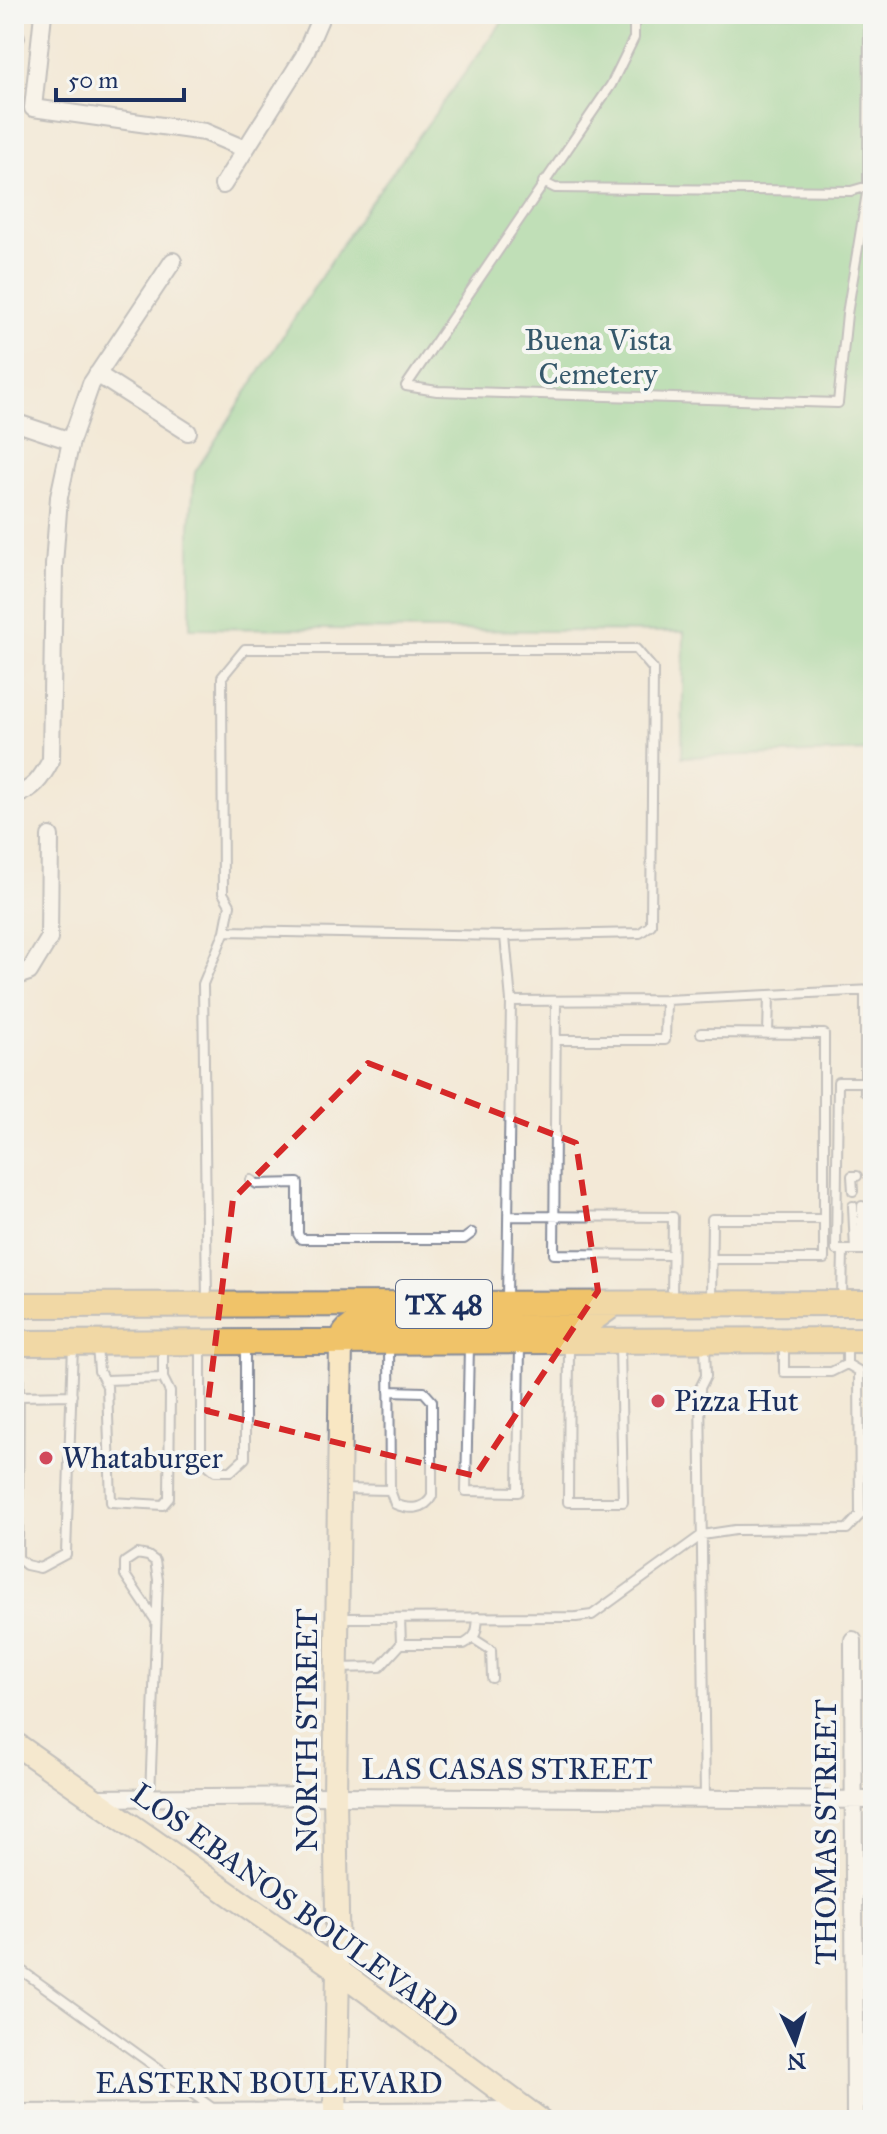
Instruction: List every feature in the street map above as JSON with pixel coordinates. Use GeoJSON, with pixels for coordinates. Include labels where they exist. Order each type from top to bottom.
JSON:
{"type":"FeatureCollection","features":[{"type":"Feature","properties":{"kind":"main road","name":"TX 48"},"geometry":{"type":"LineString","coordinates":[[14,1305],[873,1303]]}},
{"type":"Feature","properties":{"kind":"main road"},"geometry":{"type":"LineString","coordinates":[[25,1343],[60,1327],[305,1326],[321,1315],[321,1304]]}},
{"type":"Feature","properties":{"kind":"main road"},"geometry":{"type":"LineString","coordinates":[[341,1341],[345,1331],[355,1324],[369,1321],[590,1321],[614,1304]]}},
{"type":"Feature","properties":{"kind":"main road","name":"TX 48"},"geometry":{"type":"LineString","coordinates":[[25,1343],[784,1340],[847,1352],[873,1340]]}},
{"type":"Feature","properties":{"kind":"street"},"geometry":{"type":"LineString","coordinates":[[43,14],[33,108],[205,132],[245,149]]}},
{"type":"Feature","properties":{"kind":"street"},"geometry":{"type":"LineString","coordinates":[[223,185],[304,56],[322,14]]}},
{"type":"Feature","properties":{"kind":"street"},"geometry":{"type":"LineString","coordinates":[[14,796],[28,791],[40,781],[51,760],[54,565],[59,497],[71,441],[91,384],[173,261]]}},
{"type":"Feature","properties":{"kind":"street"},"geometry":{"type":"LineString","coordinates":[[97,374],[188,432]]}},
{"type":"Feature","properties":{"kind":"street"},"geometry":{"type":"LineString","coordinates":[[14,422],[71,441]]}},
{"type":"Feature","properties":{"kind":"street"},"geometry":{"type":"LineString","coordinates":[[14,977],[29,972],[49,939],[50,836]]}},
{"type":"Feature","properties":{"kind":"street","name":"NORTH STREET"},"geometry":{"type":"LineString","coordinates":[[335,2116],[338,1970],[335,1796],[341,1341]]}},
{"type":"Feature","properties":{"kind":"street","name":"THOMAS STREET"},"geometry":{"type":"LineString","coordinates":[[853,1640],[855,2120]]}},
{"type":"Feature","properties":{"kind":"street","name":"LOS EBANOS BOULEVARD"},"geometry":{"type":"LineString","coordinates":[[14,1743],[338,1970],[532,2115]]}},
{"type":"Feature","properties":{"kind":"street","name":"LAS CASAS STREET"},"geometry":{"type":"LineString","coordinates":[[92,1798],[335,1796],[873,1800]]}},
{"type":"Feature","properties":{"kind":"street","name":"EASTERN BOULEVARD"},"geometry":{"type":"LineString","coordinates":[[14,2113],[532,2115]]}},
{"type":"Feature","properties":{"kind":"lane"},"geometry":{"type":"LineString","coordinates":[[634,14],[634,38],[611,85],[406,386],[437,391],[838,403],[847,314],[871,186],[869,14]]}},
{"type":"Feature","properties":{"kind":"lane"},"geometry":{"type":"LineString","coordinates":[[543,182],[555,188],[851,191],[871,186]]}},
{"type":"Feature","properties":{"kind":"lane"},"geometry":{"type":"LineString","coordinates":[[207,1304],[203,984],[225,931],[230,905],[223,893],[222,677],[245,649],[636,649],[653,669],[651,925],[640,933],[505,936],[225,931]]}},
{"type":"Feature","properties":{"kind":"lane"},"geometry":{"type":"LineString","coordinates":[[505,936],[511,1001],[507,1304]]}},
{"type":"Feature","properties":{"kind":"lane"},"geometry":{"type":"LineString","coordinates":[[511,1001],[666,1000],[869,990],[869,1026],[859,1086],[838,1082],[836,1250],[873,1250]]}},
{"type":"Feature","properties":{"kind":"lane"},"geometry":{"type":"LineString","coordinates":[[768,1034],[769,996]]}},
{"type":"Feature","properties":{"kind":"lane"},"geometry":{"type":"LineString","coordinates":[[556,1040],[665,1040],[666,1000]]}},
{"type":"Feature","properties":{"kind":"lane"},"geometry":{"type":"LineString","coordinates":[[556,1001],[554,1254],[672,1255]]}},
{"type":"Feature","properties":{"kind":"lane"},"geometry":{"type":"LineString","coordinates":[[701,1033],[824,1034],[824,1259],[711,1259]]}},
{"type":"Feature","properties":{"kind":"lane"},"geometry":{"type":"LineString","coordinates":[[853,1191],[852,1176],[857,1176]]}},
{"type":"Feature","properties":{"kind":"lane"},"geometry":{"type":"LineString","coordinates":[[251,1180],[257,1184],[298,1183],[298,1234],[301,1239],[464,1239],[472,1233]]}},
{"type":"Feature","properties":{"kind":"lane"},"geometry":{"type":"LineString","coordinates":[[873,1205],[873,1303]]}},
{"type":"Feature","properties":{"kind":"lane"},"geometry":{"type":"LineString","coordinates":[[857,1206],[858,1250]]}},
{"type":"Feature","properties":{"kind":"lane"},"geometry":{"type":"LineString","coordinates":[[509,1216],[673,1217],[672,1304]]}},
{"type":"Feature","properties":{"kind":"lane"},"geometry":{"type":"LineString","coordinates":[[712,1304],[712,1219],[824,1219]]}},
{"type":"Feature","properties":{"kind":"lane"},"geometry":{"type":"LineString","coordinates":[[842,1303],[843,1250]]}},
{"type":"Feature","properties":{"kind":"lane"},"geometry":{"type":"LineString","coordinates":[[569,1341],[568,1502],[623,1502],[620,1340]]}},
{"type":"Feature","properties":{"kind":"lane"},"geometry":{"type":"LineString","coordinates":[[705,1340],[706,1376],[700,1388],[705,1799]]}},
{"type":"Feature","properties":{"kind":"lane"},"geometry":{"type":"LineString","coordinates":[[201,1341],[201,1450],[203,1461],[215,1471],[231,1471],[245,1458],[245,1341]]}},
{"type":"Feature","properties":{"kind":"lane"},"geometry":{"type":"LineString","coordinates":[[389,1341],[389,1391],[390,1490],[395,1504],[418,1508],[428,1503],[432,1496],[432,1401],[424,1392],[389,1391]]}},
{"type":"Feature","properties":{"kind":"lane"},"geometry":{"type":"LineString","coordinates":[[469,1341],[466,1491],[518,1492],[520,1341]]}},
{"type":"Feature","properties":{"kind":"lane"},"geometry":{"type":"LineString","coordinates":[[25,1343],[19,1396],[18,1558],[26,1565],[40,1568],[66,1554],[72,1395],[85,1342]]}},
{"type":"Feature","properties":{"kind":"lane"},"geometry":{"type":"LineString","coordinates":[[85,1342],[106,1380],[111,1502],[163,1505],[169,1498],[170,1392],[163,1378],[163,1342]]}},
{"type":"Feature","properties":{"kind":"lane"},"geometry":{"type":"LineString","coordinates":[[338,1618],[592,1615],[702,1535],[735,1530],[847,1529],[860,1515],[859,1371],[847,1352]]}},
{"type":"Feature","properties":{"kind":"lane"},"geometry":{"type":"LineString","coordinates":[[106,1380],[163,1378]]}},
{"type":"Feature","properties":{"kind":"lane"},"geometry":{"type":"LineString","coordinates":[[19,1396],[72,1395]]}},
{"type":"Feature","properties":{"kind":"lane"},"geometry":{"type":"LineString","coordinates":[[340,1489],[390,1490]]}},
{"type":"Feature","properties":{"kind":"lane"},"geometry":{"type":"LineString","coordinates":[[150,1797],[158,1580],[155,1561],[137,1554],[125,1562],[125,1575],[156,1621]]}},
{"type":"Feature","properties":{"kind":"lane"},"geometry":{"type":"LineString","coordinates":[[401,1644],[464,1644],[474,1639],[478,1617]]}},
{"type":"Feature","properties":{"kind":"lane"},"geometry":{"type":"LineString","coordinates":[[337,1668],[380,1667],[401,1644],[400,1618]]}},
{"type":"Feature","properties":{"kind":"lane"},"geometry":{"type":"LineString","coordinates":[[474,1639],[491,1650],[492,1678]]}},
{"type":"Feature","properties":{"kind":"lane"},"geometry":{"type":"LineString","coordinates":[[14,1965],[218,2116]]}},
{"type":"Feature","properties":{"kind":"highlighted area"},"geometry":{"type":"Polygon","coordinates":[[[368,1063],[576,1143],[598,1291],[475,1476],[207,1411],[233,1199],[368,1063]]]}},
{"type":"Feature","properties":{"kind":"green space","name":"Buena Vista Cemetery"},"geometry":{"type":"Polygon","coordinates":[[[508,14],[873,14],[873,751],[682,757],[684,632],[190,628],[190,527],[195,472],[359,218],[508,14]]]}},
{"type":"Feature","properties":{"kind":"place","name":"Pizza Hut"},"geometry":{"type":"Point","coordinates":[658,1401]}},
{"type":"Feature","properties":{"kind":"place","name":"Whataburger"},"geometry":{"type":"Point","coordinates":[46,1458]}}]}
